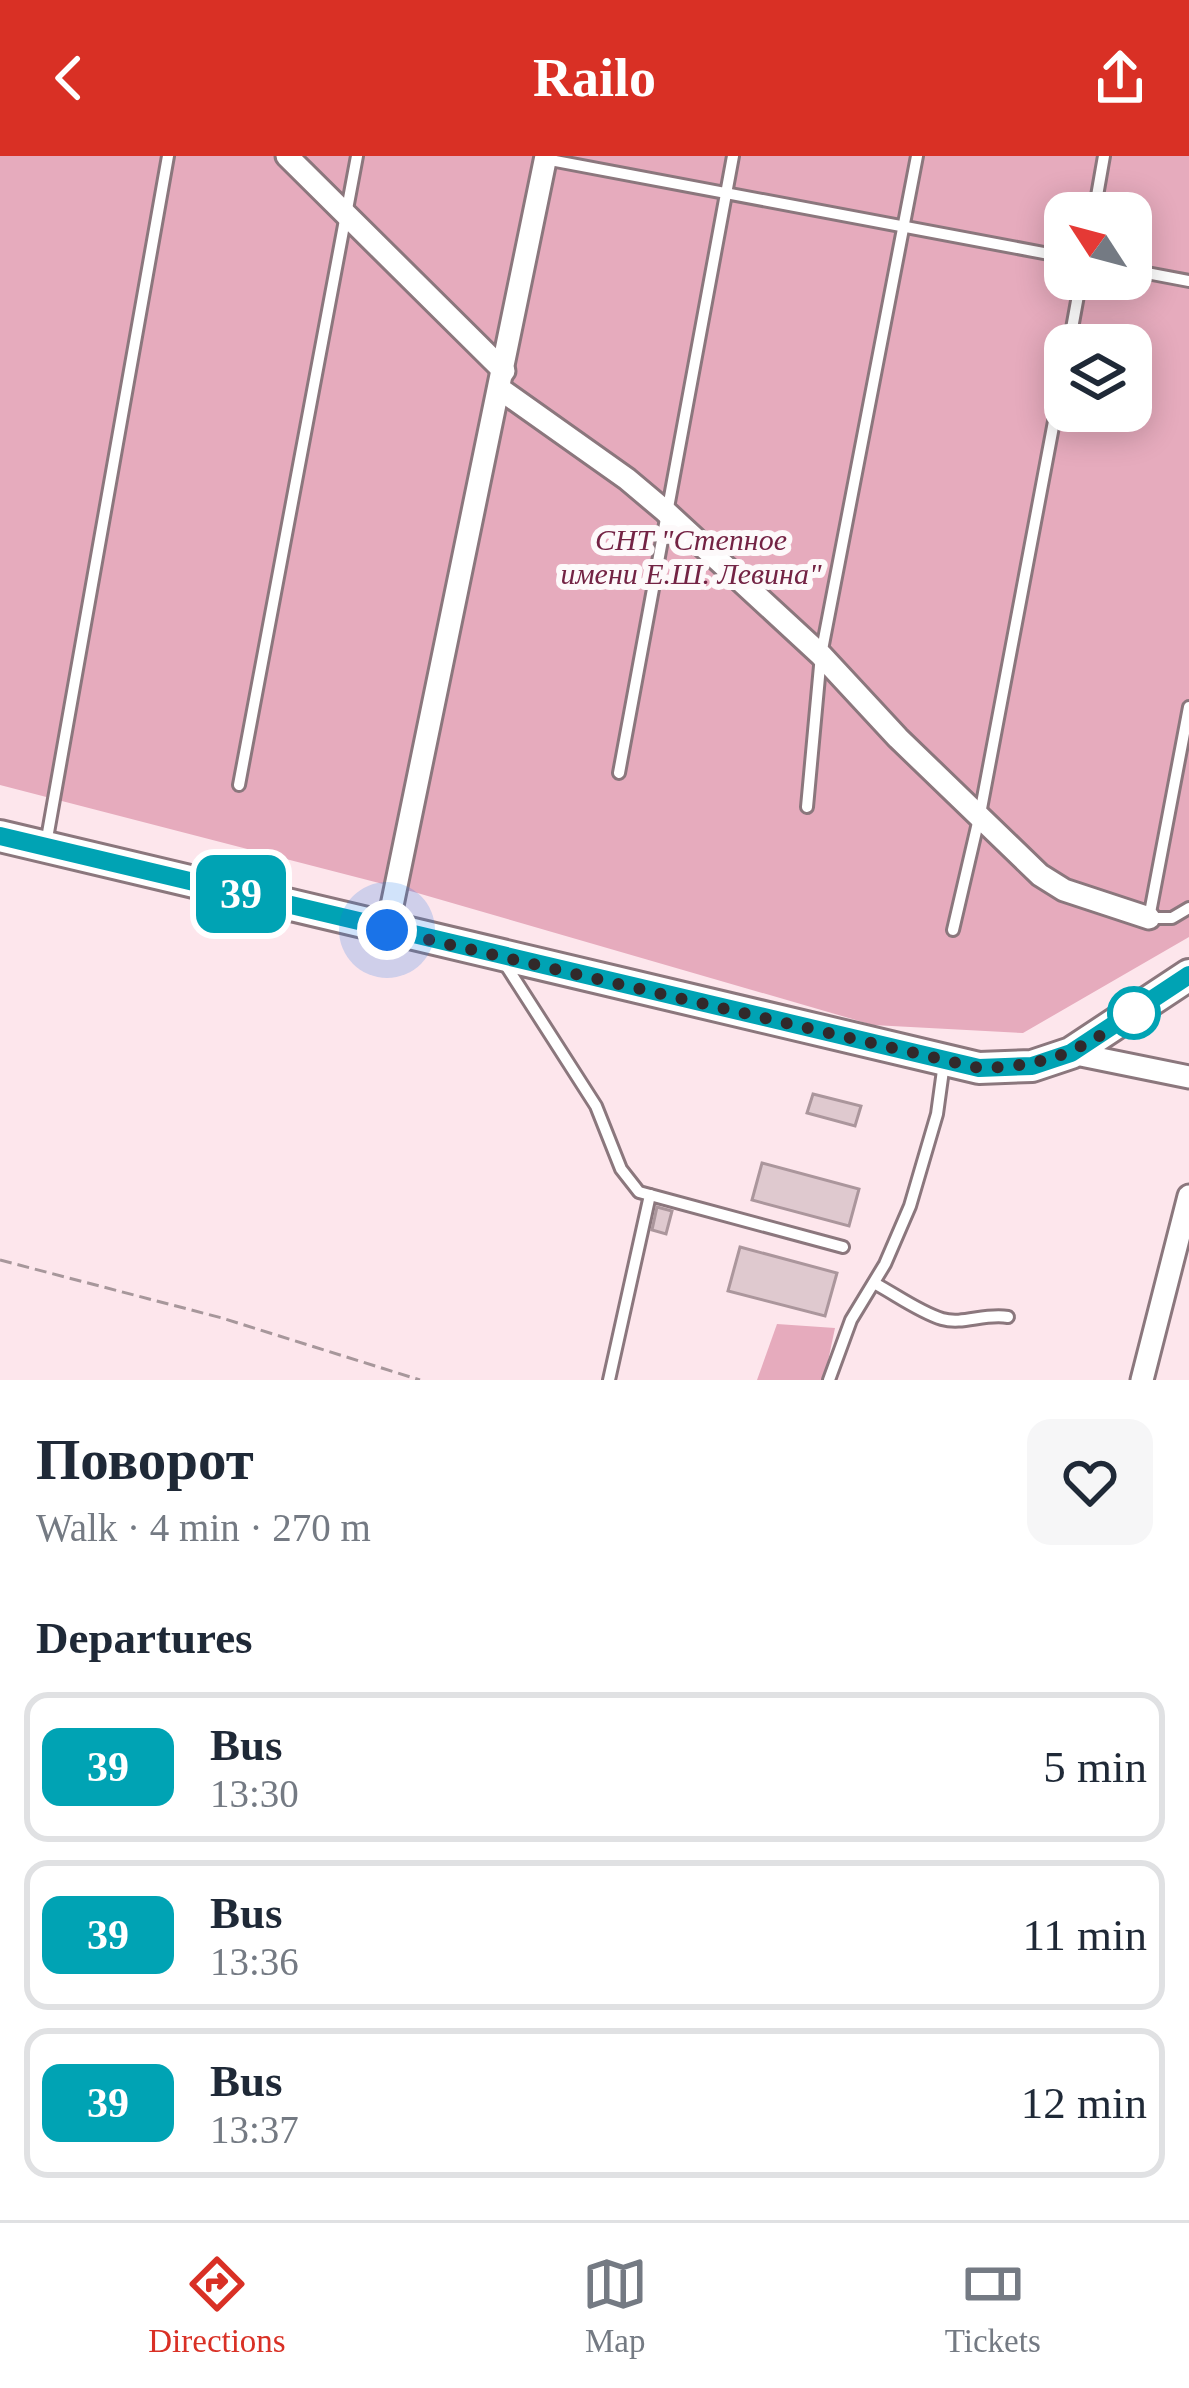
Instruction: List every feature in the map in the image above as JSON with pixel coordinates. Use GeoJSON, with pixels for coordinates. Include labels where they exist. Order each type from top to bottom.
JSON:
{"type":"FeatureCollection","features":[{"type":"Feature","properties":{"kind":"street"},"geometry":{"type":"LineString","coordinates":[[287,156],[502,380],[627,479],[821,655],[898,738],[1040,875],[1064,890],[1149,918]]}},
{"type":"Feature","properties":{"kind":"street"},"geometry":{"type":"LineString","coordinates":[[387,930],[546,157]]}},
{"type":"Feature","properties":{"kind":"street"},"geometry":{"type":"LineString","coordinates":[[0,836],[979,1068],[1032,1066],[1071,1053],[1189,975]]}},
{"type":"Feature","properties":{"kind":"street"},"geometry":{"type":"LineString","coordinates":[[1071,1053],[1189,1077]]}},
{"type":"Feature","properties":{"kind":"street"},"geometry":{"type":"LineString","coordinates":[[1142,1380],[1189,1196]]}},
{"type":"Feature","properties":{"kind":"lane"},"geometry":{"type":"LineString","coordinates":[[45,847],[168,156]]}},
{"type":"Feature","properties":{"kind":"lane"},"geometry":{"type":"LineString","coordinates":[[239,785],[357,156]]}},
{"type":"Feature","properties":{"kind":"lane"},"geometry":{"type":"LineString","coordinates":[[619,773],[733,156]]}},
{"type":"Feature","properties":{"kind":"lane"},"geometry":{"type":"LineString","coordinates":[[806,807],[821,655],[917,156]]}},
{"type":"Feature","properties":{"kind":"lane"},"geometry":{"type":"LineString","coordinates":[[1098,192],[1104,156]]}},
{"type":"Feature","properties":{"kind":"lane"},"geometry":{"type":"LineString","coordinates":[[546,157],[1044,253]]}},
{"type":"Feature","properties":{"kind":"lane"},"geometry":{"type":"LineString","coordinates":[[1152,274],[1189,281]]}},
{"type":"Feature","properties":{"kind":"lane"},"geometry":{"type":"LineString","coordinates":[[952,930],[980,814],[1052,432]]}},
{"type":"Feature","properties":{"kind":"lane"},"geometry":{"type":"LineString","coordinates":[[1189,707],[1149,918],[1172,918],[1189,908]]}},
{"type":"Feature","properties":{"kind":"lane"},"geometry":{"type":"LineString","coordinates":[[500,956],[596,1106],[621,1168],[639,1192],[843,1247]]}},
{"type":"Feature","properties":{"kind":"lane"},"geometry":{"type":"LineString","coordinates":[[830,1380],[851,1320],[910,1206],[937,1114],[945,1060]]}},
{"type":"Feature","properties":{"kind":"lane"},"geometry":{"type":"LineString","coordinates":[[609,1380],[650,1196]]}},
{"type":"Feature","properties":{"kind":"lane"},"geometry":{"type":"LineString","coordinates":[[874,1283],[943,1319],[988,1314],[1008,1317]]}},
{"type":"Feature","properties":{"kind":"path"},"geometry":{"type":"LineString","coordinates":[[0,1260],[222,1318],[420,1380]]}},
{"type":"Feature","properties":{"kind":"green space","name":"СНТ \"Степное имени Е.Ш. Левина\""},"geometry":{"type":"Polygon","coordinates":[[[0,156],[1189,156],[1189,937],[1023,1033],[873,1025],[414,892],[0,785],[0,156]]]}},
{"type":"Feature","properties":{"kind":"green space"},"geometry":{"type":"Polygon","coordinates":[[[777,1324],[835,1328],[824,1380],[757,1380],[777,1324]]]}},
{"type":"Feature","properties":{"kind":"building"},"geometry":{"type":"Polygon","coordinates":[[[813,1094],[861,1106],[855,1126],[807,1113],[813,1094]]]}},
{"type":"Feature","properties":{"kind":"building"},"geometry":{"type":"Polygon","coordinates":[[[762,1163],[859,1189],[849,1226],[752,1200],[762,1163]]]}},
{"type":"Feature","properties":{"kind":"building"},"geometry":{"type":"Polygon","coordinates":[[[657,1207],[672,1211],[666,1234],[652,1230],[657,1207]]]}},
{"type":"Feature","properties":{"kind":"building"},"geometry":{"type":"Polygon","coordinates":[[[740,1247],[837,1273],[825,1316],[728,1291],[740,1247]]]}},
{"type":"Feature","properties":{"kind":"bus line","name":"39"},"geometry":{"type":"LineString","coordinates":[[0,836],[979,1068],[1032,1066],[1071,1053],[1189,975]]}},
{"type":"Feature","properties":{"kind":"route"},"geometry":{"type":"LineString","coordinates":[[387,930],[979,1068],[1032,1066],[1071,1053],[1134,1013]]}}]}
